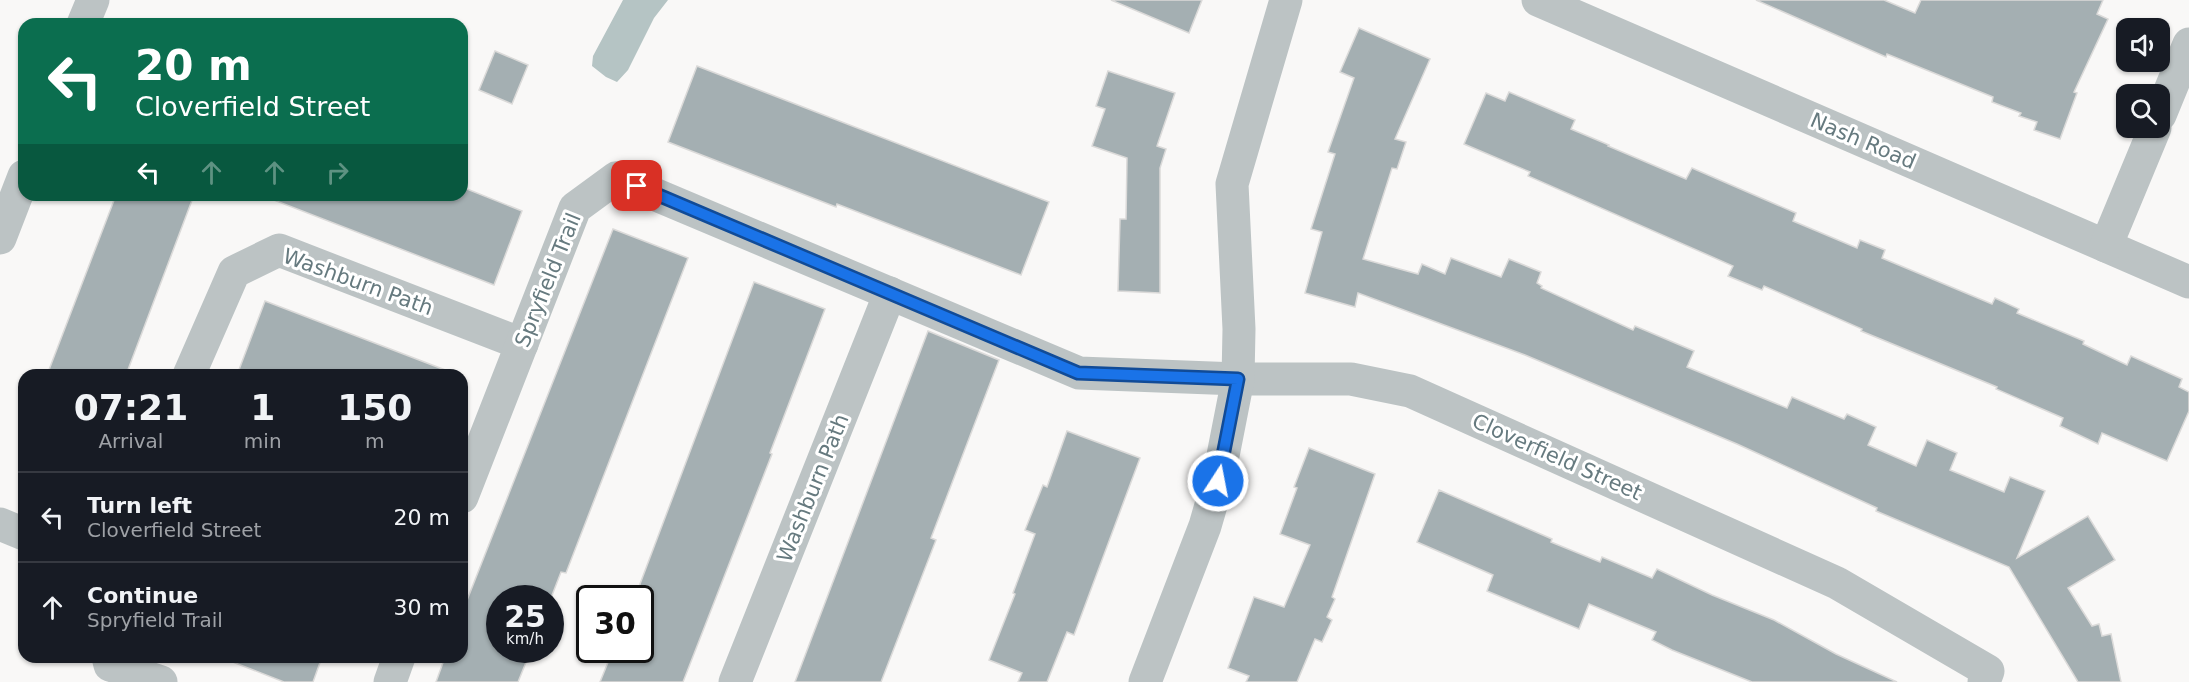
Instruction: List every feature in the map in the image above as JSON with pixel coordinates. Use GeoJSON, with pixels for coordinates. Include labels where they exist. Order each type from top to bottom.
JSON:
{"type":"FeatureCollection","features":[{"type":"Feature","properties":{"kind":"street"},"geometry":{"type":"LineString","coordinates":[[86,18],[93,0]]}},
{"type":"Feature","properties":{"kind":"street"},"geometry":{"type":"LineString","coordinates":[[1145,682],[1205,526],[1218,481],[1238,379],[1239,329],[1232,184],[1286,0]]}},
{"type":"Feature","properties":{"kind":"street","name":"Nash Road"},"geometry":{"type":"LineString","coordinates":[[1538,0],[2189,282]]}},
{"type":"Feature","properties":{"kind":"street"},"geometry":{"type":"LineString","coordinates":[[2170,91],[2189,44]]}},
{"type":"Feature","properties":{"kind":"street"},"geometry":{"type":"LineString","coordinates":[[2106,246],[2151,138]]}},
{"type":"Feature","properties":{"kind":"street","name":"Spryfield Trail"},"geometry":{"type":"LineString","coordinates":[[468,482],[575,208],[616,177],[1078,373]]}},
{"type":"Feature","properties":{"kind":"street"},"geometry":{"type":"LineString","coordinates":[[0,238],[18,192]]}},
{"type":"Feature","properties":{"kind":"street","name":"Washburn Path"},"geometry":{"type":"LineString","coordinates":[[192,369],[234,272],[279,250],[522,344]]}},
{"type":"Feature","properties":{"kind":"street","name":"Washburn Path"},"geometry":{"type":"LineString","coordinates":[[735,682],[890,293]]}},
{"type":"Feature","properties":{"kind":"street","name":"Cloverfield Street"},"geometry":{"type":"LineString","coordinates":[[1078,373],[1238,379],[1351,379],[1410,391],[1837,583],[1988,670],[1984,682]]}},
{"type":"Feature","properties":{"kind":"street"},"geometry":{"type":"LineString","coordinates":[[0,524],[18,532]]}},
{"type":"Feature","properties":{"kind":"street"},"geometry":{"type":"LineString","coordinates":[[110,663],[160,682]]}},
{"type":"Feature","properties":{"kind":"street"},"geometry":{"type":"LineString","coordinates":[[390,682],[397,663]]}},
{"type":"Feature","properties":{"kind":"shaded area"},"geometry":{"type":"Polygon","coordinates":[[[623,0],[668,0],[654,18],[628,70],[617,82],[592,66],[593,56],[623,0]]]}},
{"type":"Feature","properties":{"kind":"building"},"geometry":{"type":"Polygon","coordinates":[[[1111,0],[1202,0],[1189,33],[1111,0]]]}},
{"type":"Feature","properties":{"kind":"building"},"geometry":{"type":"Polygon","coordinates":[[[1756,0],[1884,0],[1915,13],[1921,0],[2103,0],[2097,14],[2108,19],[2074,92],[2077,93],[2060,139],[2034,130],[2037,122],[2019,116],[2021,113],[1992,102],[1993,97],[1887,54],[1886,57],[1756,0]]]}},
{"type":"Feature","properties":{"kind":"building"},"geometry":{"type":"Polygon","coordinates":[[[1359,28],[1430,59],[1395,139],[1406,142],[1397,169],[1392,168],[1363,259],[1418,274],[1422,264],[1445,274],[1451,258],[1501,277],[1509,259],[1541,272],[1537,283],[1542,286],[1541,288],[1633,330],[1635,326],[1694,351],[1687,367],[1787,408],[1792,397],[1844,419],[1847,414],[1876,427],[1868,445],[1916,466],[1927,440],[1957,453],[1950,470],[2004,492],[2010,477],[2045,491],[2017,558],[2088,516],[2115,560],[2068,588],[2092,626],[2099,624],[2102,636],[2111,634],[2121,682],[2078,682],[2009,567],[1876,511],[1877,508],[1737,444],[1525,355],[1358,293],[1355,307],[1305,293],[1322,232],[1311,229],[1335,154],[1328,152],[1354,78],[1340,72],[1359,28]]]}},
{"type":"Feature","properties":{"kind":"building"},"geometry":{"type":"Polygon","coordinates":[[[495,51],[528,65],[512,104],[479,90],[495,51]]]}},
{"type":"Feature","properties":{"kind":"building"},"geometry":{"type":"Polygon","coordinates":[[[697,66],[1049,202],[1021,275],[668,142],[697,66]]]}},
{"type":"Feature","properties":{"kind":"building"},"geometry":{"type":"Polygon","coordinates":[[[1108,71],[1175,93],[1157,146],[1166,149],[1160,168],[1160,293],[1118,291],[1120,219],[1126,219],[1127,158],[1092,146],[1105,109],[1096,106],[1108,71]]]}},
{"type":"Feature","properties":{"kind":"building"},"geometry":{"type":"Polygon","coordinates":[[[1509,92],[1575,120],[1571,129],[1608,146],[1686,179],[1692,168],[1796,213],[1793,221],[1857,248],[1860,240],[1885,250],[1882,258],[1992,304],[1995,298],[2019,309],[2017,313],[2084,341],[2083,344],[2127,365],[2131,356],[2182,379],[2179,387],[2189,392],[2189,411],[2167,461],[2102,433],[2098,444],[2060,426],[2063,418],[1996,389],[1997,387],[1861,331],[1862,329],[1764,286],[1762,290],[1728,276],[1733,266],[1528,176],[1530,172],[1464,144],[1486,93],[1505,101],[1509,92]]]}},
{"type":"Feature","properties":{"kind":"building"},"geometry":{"type":"Polygon","coordinates":[[[468,189],[522,211],[494,285],[276,201],[468,201],[468,189]]]}},
{"type":"Feature","properties":{"kind":"building"},"geometry":{"type":"Polygon","coordinates":[[[114,201],[192,201],[128,369],[49,369],[114,201]]]}},
{"type":"Feature","properties":{"kind":"building"},"geometry":{"type":"Polygon","coordinates":[[[613,229],[688,258],[566,573],[561,572],[556,585],[486,585],[486,663],[526,663],[518,682],[436,682],[443,663],[468,663],[468,598],[613,229]]]}},
{"type":"Feature","properties":{"kind":"building"},"geometry":{"type":"Polygon","coordinates":[[[754,282],[825,309],[770,453],[772,454],[683,682],[600,682],[608,663],[654,663],[654,585],[640,584],[754,282]]]}},
{"type":"Feature","properties":{"kind":"building"},"geometry":{"type":"Polygon","coordinates":[[[265,301],[443,369],[239,369],[265,301]]]}},
{"type":"Feature","properties":{"kind":"building"},"geometry":{"type":"Polygon","coordinates":[[[928,331],[999,360],[931,538],[936,540],[881,682],[795,682],[928,331]]]}},
{"type":"Feature","properties":{"kind":"building"},"geometry":{"type":"Polygon","coordinates":[[[1067,431],[1140,458],[1074,635],[1067,632],[1047,682],[1018,682],[1022,673],[989,660],[1035,534],[1025,530],[1043,485],[1047,487],[1067,431]]]}},
{"type":"Feature","properties":{"kind":"building"},"geometry":{"type":"Polygon","coordinates":[[[1309,448],[1375,474],[1332,597],[1335,599],[1327,617],[1332,620],[1322,642],[1315,639],[1297,682],[1246,682],[1249,676],[1228,668],[1254,597],[1284,607],[1310,545],[1280,534],[1309,448]]]}},
{"type":"Feature","properties":{"kind":"building"},"geometry":{"type":"Polygon","coordinates":[[[1439,490],[1600,562],[1602,557],[1652,578],[1657,569],[1712,595],[1774,620],[1836,654],[1897,682],[1752,682],[1672,650],[1652,640],[1656,632],[1589,604],[1579,629],[1487,591],[1493,575],[1417,542],[1439,490]]]}},
{"type":"Feature","properties":{"kind":"building"},"geometry":{"type":"Polygon","coordinates":[[[235,663],[320,663],[313,682],[284,682],[235,663]]]}},
{"type":"Feature","properties":{"kind":"route"},"geometry":{"type":"LineString","coordinates":[[637,186],[1078,373],[1238,379],[1218,481]]}}]}
